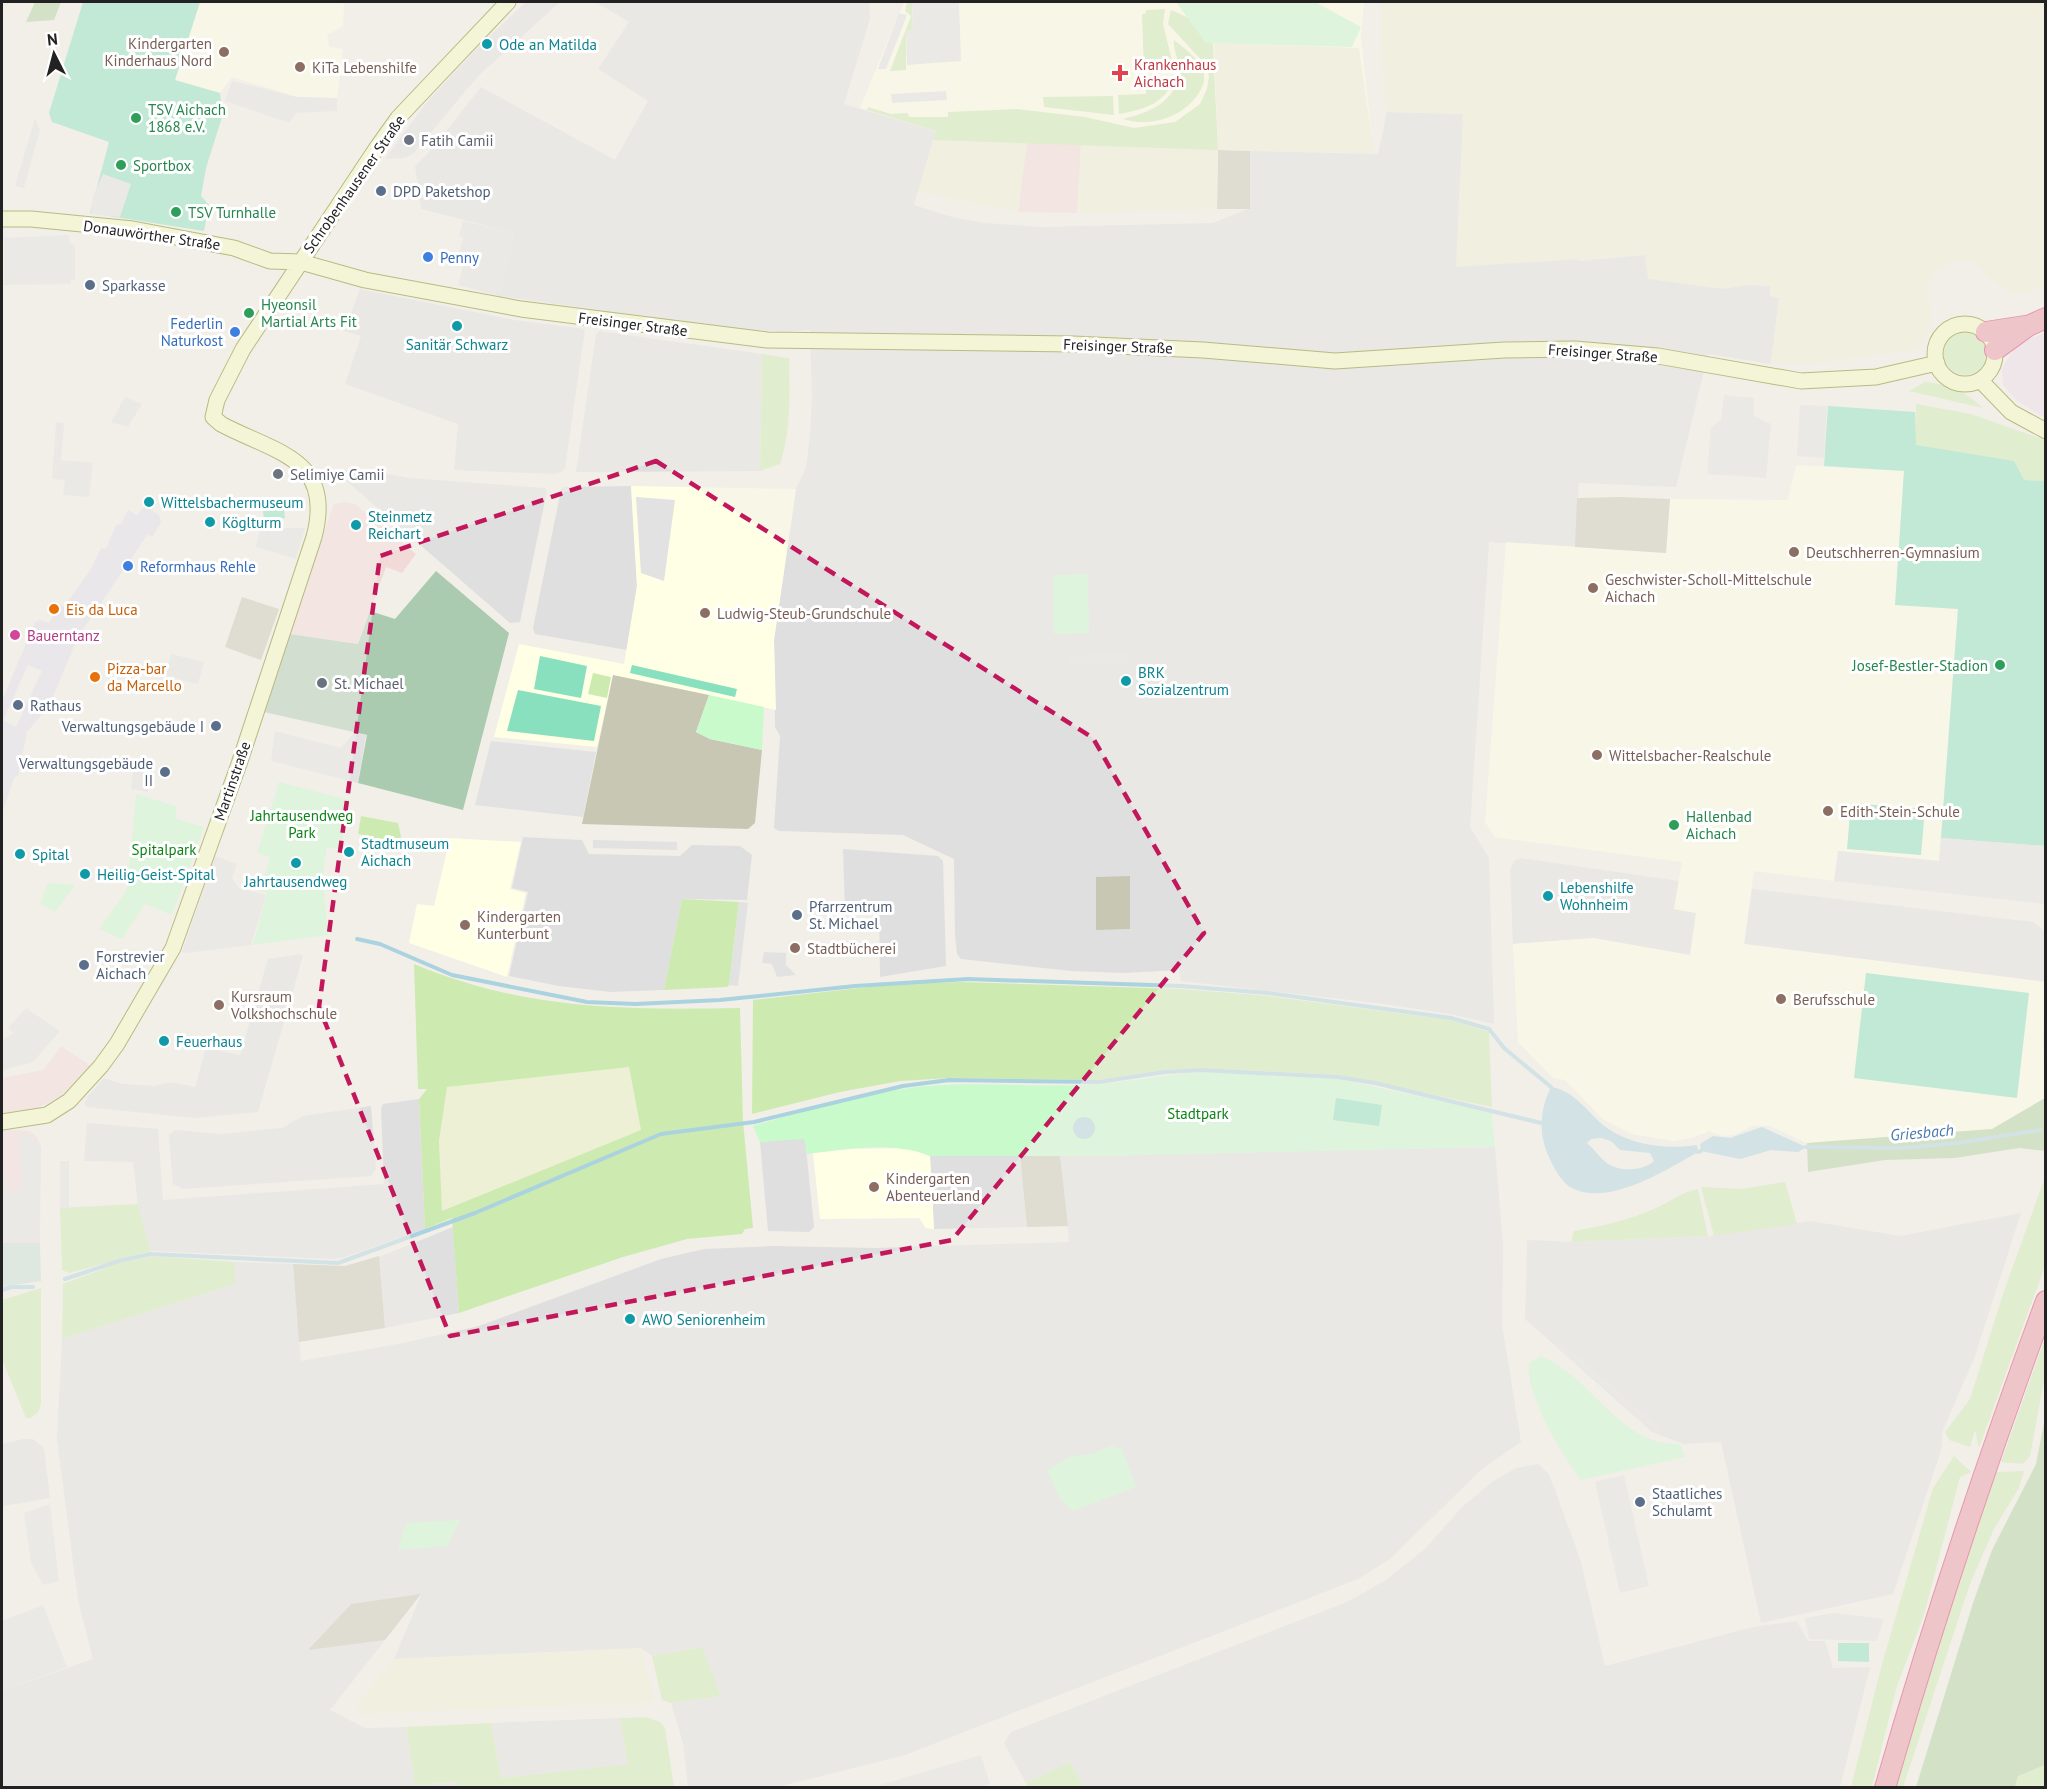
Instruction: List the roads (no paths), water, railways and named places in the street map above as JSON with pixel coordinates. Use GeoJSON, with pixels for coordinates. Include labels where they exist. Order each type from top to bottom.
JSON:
{"type":"FeatureCollection","features":[{"type":"Feature","properties":{"kind":"highway"},"geometry":{"type":"LineString","coordinates":[[1986,332],[2037,322]]}},
{"type":"Feature","properties":{"kind":"highway"},"geometry":{"type":"LineString","coordinates":[[1995,350],[2037,322]]}},
{"type":"Feature","properties":{"kind":"highway"},"geometry":{"type":"LineString","coordinates":[[1885,1788],[1910,1696],[1988,1457],[2046,1301]]}},
{"type":"Feature","properties":{"kind":"main road","name":"Schrobenhausener Straße"},"geometry":{"type":"LineString","coordinates":[[213,417],[217,400],[237,360],[300,262],[398,118],[508,2]]}},
{"type":"Feature","properties":{"kind":"main road","name":"Donauwörther Straße"},"geometry":{"type":"LineString","coordinates":[[2,219],[31,219],[133,229],[234,248],[270,261],[300,262]]}},
{"type":"Feature","properties":{"kind":"main road","name":"Freisinger Straße"},"geometry":{"type":"LineString","coordinates":[[300,262],[365,280],[521,309],[767,340],[1161,348],[1335,361],[1504,350],[1575,349],[1658,356],[1801,381],[1876,378],[1937,363]]}},
{"type":"Feature","properties":{"kind":"main road"},"geometry":{"type":"LineString","coordinates":[[1968,324],[1986,332],[1995,350],[1992,367],[1980,380],[1967,383],[1956,382],[1942,373],[1937,363],[1938,341],[1950,328],[1968,324]]}},
{"type":"Feature","properties":{"kind":"main road"},"geometry":{"type":"LineString","coordinates":[[1980,380],[2011,412],[2046,431]]}},
{"type":"Feature","properties":{"kind":"main road","name":"Martinstraße"},"geometry":{"type":"LineString","coordinates":[[2,1122],[47,1115],[69,1101],[101,1066],[117,1044],[173,948],[239,764],[314,537],[320,511],[319,499],[303,467],[286,453],[236,432],[213,417]]}},
{"type":"Feature","properties":{"kind":"water"},"geometry":{"type":"Polygon","coordinates":[[[1551,1087],[1566,1092],[1603,1125],[1624,1137],[1660,1146],[1697,1145],[1698,1152],[1655,1176],[1621,1189],[1604,1193],[1588,1193],[1574,1189],[1559,1175],[1545,1148],[1542,1122],[1547,1095],[1551,1087]],[[1601,1138],[1591,1139],[1587,1143],[1613,1167],[1638,1168],[1654,1161],[1650,1153],[1620,1150],[1611,1141],[1601,1138]]]}},
{"type":"Feature","properties":{"kind":"water"},"geometry":{"type":"Polygon","coordinates":[[[1084,1117],[1092,1120],[1095,1128],[1092,1136],[1084,1139],[1076,1136],[1073,1128],[1076,1120],[1084,1117]]]}},
{"type":"Feature","properties":{"kind":"water"},"geometry":{"type":"Polygon","coordinates":[[[1762,1127],[1806,1147],[1798,1152],[1771,1150],[1740,1159],[1701,1151],[1700,1144],[1713,1136],[1730,1138],[1762,1127]]]}},
{"type":"Feature","properties":{"kind":"waterway"},"geometry":{"type":"LineString","coordinates":[[357,939],[380,944],[452,975],[587,1002],[635,1004],[720,1000],[855,986],[968,979],[1181,986],[1268,993],[1451,1018],[1489,1029],[1504,1048],[1551,1087]]}},
{"type":"Feature","properties":{"kind":"waterway"},"geometry":{"type":"LineString","coordinates":[[65,1279],[119,1261],[150,1254],[338,1263],[475,1213],[661,1134],[754,1122],[903,1086],[949,1080],[1099,1082],[1164,1072],[1201,1070],[1338,1077],[1375,1083],[1541,1123]]}},
{"type":"Feature","properties":{"kind":"waterway","name":"Griesbach"},"geometry":{"type":"LineString","coordinates":[[1806,1147],[1903,1148],[1958,1143],[2041,1130]]}},
{"type":"Feature","properties":{"kind":"waterway"},"geometry":{"type":"LineString","coordinates":[[2,1290],[12,1287],[33,1287]]}},
{"type":"Feature","properties":{"kind":"place","name":"Ode an Matilda"},"geometry":{"type":"Point","coordinates":[487,44]}},
{"type":"Feature","properties":{"kind":"place","name":"Kindergarten Kinderhaus Nord"},"geometry":{"type":"Point","coordinates":[224,52]}},
{"type":"Feature","properties":{"kind":"place","name":"KiTa Lebenshilfe"},"geometry":{"type":"Point","coordinates":[300,67]}},
{"type":"Feature","properties":{"kind":"place","name":"Krankenhaus Aichach"},"geometry":{"type":"Point","coordinates":[1120,73]}},
{"type":"Feature","properties":{"kind":"place","name":"TSV Aichach 1868 e.V."},"geometry":{"type":"Point","coordinates":[136,118]}},
{"type":"Feature","properties":{"kind":"place","name":"Fatih Camii"},"geometry":{"type":"Point","coordinates":[409,140]}},
{"type":"Feature","properties":{"kind":"place","name":"Sportbox"},"geometry":{"type":"Point","coordinates":[121,165]}},
{"type":"Feature","properties":{"kind":"place","name":"DPD Paketshop"},"geometry":{"type":"Point","coordinates":[381,191]}},
{"type":"Feature","properties":{"kind":"place","name":"TSV Turnhalle"},"geometry":{"type":"Point","coordinates":[176,212]}},
{"type":"Feature","properties":{"kind":"place","name":"Penny"},"geometry":{"type":"Point","coordinates":[428,257]}},
{"type":"Feature","properties":{"kind":"place","name":"Sparkasse"},"geometry":{"type":"Point","coordinates":[90,285]}},
{"type":"Feature","properties":{"kind":"place","name":"Hyeonsil Martial Arts Fit"},"geometry":{"type":"Point","coordinates":[249,313]}},
{"type":"Feature","properties":{"kind":"place","name":"Sanitär Schwarz"},"geometry":{"type":"Point","coordinates":[457,326]}},
{"type":"Feature","properties":{"kind":"place","name":"Federlin Naturkost"},"geometry":{"type":"Point","coordinates":[235,332]}},
{"type":"Feature","properties":{"kind":"place","name":"Selimiye Camii"},"geometry":{"type":"Point","coordinates":[278,474]}},
{"type":"Feature","properties":{"kind":"place","name":"Wittelsbachermuseum"},"geometry":{"type":"Point","coordinates":[149,502]}},
{"type":"Feature","properties":{"kind":"place","name":"Köglturm"},"geometry":{"type":"Point","coordinates":[210,522]}},
{"type":"Feature","properties":{"kind":"place","name":"Steinmetz Reichart"},"geometry":{"type":"Point","coordinates":[356,525]}},
{"type":"Feature","properties":{"kind":"place","name":"Deutschherren-Gymnasium"},"geometry":{"type":"Point","coordinates":[1794,552]}},
{"type":"Feature","properties":{"kind":"place","name":"Reformhaus Rehle"},"geometry":{"type":"Point","coordinates":[128,566]}},
{"type":"Feature","properties":{"kind":"place","name":"Geschwister-Scholl-Mittelschule Aichach"},"geometry":{"type":"Point","coordinates":[1593,588]}},
{"type":"Feature","properties":{"kind":"place","name":"Eis da Luca"},"geometry":{"type":"Point","coordinates":[54,609]}},
{"type":"Feature","properties":{"kind":"place","name":"Ludwig-Steub-Grundschule"},"geometry":{"type":"Point","coordinates":[705,613]}},
{"type":"Feature","properties":{"kind":"place","name":"Bauerntanz"},"geometry":{"type":"Point","coordinates":[15,635]}},
{"type":"Feature","properties":{"kind":"place","name":"Josef-Bestler-Stadion"},"geometry":{"type":"Point","coordinates":[2000,665]}},
{"type":"Feature","properties":{"kind":"place","name":"Pizza-bar da Marcello"},"geometry":{"type":"Point","coordinates":[95,677]}},
{"type":"Feature","properties":{"kind":"place","name":"BRK Sozialzentrum"},"geometry":{"type":"Point","coordinates":[1126,681]}},
{"type":"Feature","properties":{"kind":"place","name":"St. Michael"},"geometry":{"type":"Point","coordinates":[322,683]}},
{"type":"Feature","properties":{"kind":"place","name":"Rathaus"},"geometry":{"type":"Point","coordinates":[18,705]}},
{"type":"Feature","properties":{"kind":"place","name":"Verwaltungsgebäude I"},"geometry":{"type":"Point","coordinates":[216,726]}},
{"type":"Feature","properties":{"kind":"place","name":"Wittelsbacher-Realschule"},"geometry":{"type":"Point","coordinates":[1597,755]}},
{"type":"Feature","properties":{"kind":"place","name":"Verwaltungsgebäude II"},"geometry":{"type":"Point","coordinates":[165,772]}},
{"type":"Feature","properties":{"kind":"place","name":"Edith-Stein-Schule"},"geometry":{"type":"Point","coordinates":[1828,811]}},
{"type":"Feature","properties":{"kind":"place","name":"Hallenbad Aichach"},"geometry":{"type":"Point","coordinates":[1674,825]}},
{"type":"Feature","properties":{"kind":"place","name":"Stadtmuseum Aichach"},"geometry":{"type":"Point","coordinates":[349,852]}},
{"type":"Feature","properties":{"kind":"place","name":"Spital"},"geometry":{"type":"Point","coordinates":[20,854]}},
{"type":"Feature","properties":{"kind":"place","name":"Jahrtausendweg"},"geometry":{"type":"Point","coordinates":[296,863]}},
{"type":"Feature","properties":{"kind":"place","name":"Heilig-Geist-Spital"},"geometry":{"type":"Point","coordinates":[85,874]}},
{"type":"Feature","properties":{"kind":"place","name":"Lebenshilfe Wohnheim"},"geometry":{"type":"Point","coordinates":[1548,896]}},
{"type":"Feature","properties":{"kind":"place","name":"Pfarrzentrum St. Michael"},"geometry":{"type":"Point","coordinates":[797,915]}},
{"type":"Feature","properties":{"kind":"place","name":"Kindergarten Kunterbunt"},"geometry":{"type":"Point","coordinates":[465,925]}},
{"type":"Feature","properties":{"kind":"place","name":"Stadtbücherei"},"geometry":{"type":"Point","coordinates":[795,948]}},
{"type":"Feature","properties":{"kind":"place","name":"Forstrevier Aichach"},"geometry":{"type":"Point","coordinates":[84,965]}},
{"type":"Feature","properties":{"kind":"place","name":"Berufsschule"},"geometry":{"type":"Point","coordinates":[1781,999]}},
{"type":"Feature","properties":{"kind":"place","name":"Kursraum Volkshochschule"},"geometry":{"type":"Point","coordinates":[219,1005]}},
{"type":"Feature","properties":{"kind":"place","name":"Feuerhaus"},"geometry":{"type":"Point","coordinates":[164,1041]}},
{"type":"Feature","properties":{"kind":"place","name":"Kindergarten Abenteuerland"},"geometry":{"type":"Point","coordinates":[874,1187]}},
{"type":"Feature","properties":{"kind":"place","name":"AWO Seniorenheim"},"geometry":{"type":"Point","coordinates":[630,1319]}},
{"type":"Feature","properties":{"kind":"place","name":"Staatliches Schulamt"},"geometry":{"type":"Point","coordinates":[1640,1502]}},
{"type":"Feature","properties":{"kind":"park label","name":"Jahrtausendweg Park"},"geometry":{"type":"Point","coordinates":[302,824]}},
{"type":"Feature","properties":{"kind":"park label","name":"Spitalpark"},"geometry":{"type":"Point","coordinates":[164,849]}},
{"type":"Feature","properties":{"kind":"park label","name":"Stadtpark"},"geometry":{"type":"Point","coordinates":[1198,1113]}}]}
